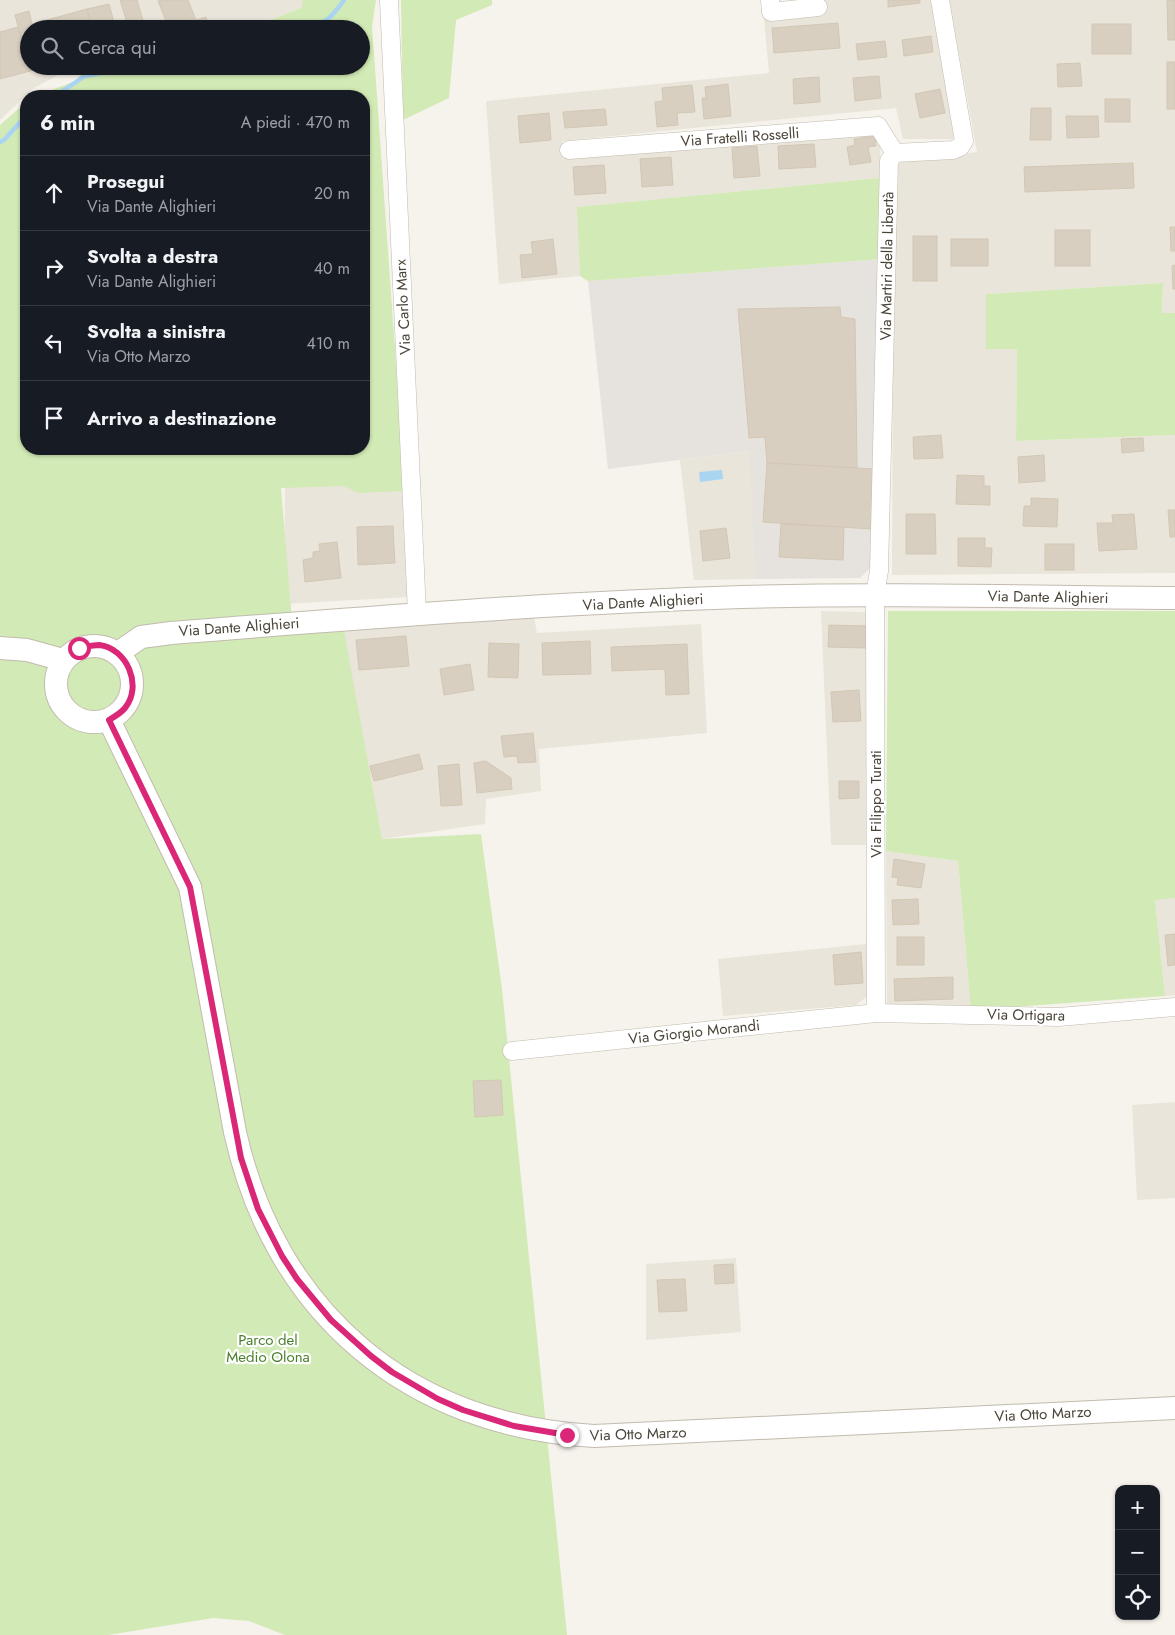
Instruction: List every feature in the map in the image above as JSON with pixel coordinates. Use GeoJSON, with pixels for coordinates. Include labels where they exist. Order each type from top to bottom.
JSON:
{"type":"FeatureCollection","features":[{"type":"Feature","properties":{"kind":"street","name":"Via Carlo Marx"},"geometry":{"type":"LineString","coordinates":[[388,0],[417,614]]}},
{"type":"Feature","properties":{"kind":"street"},"geometry":{"type":"LineString","coordinates":[[770,0],[772,12],[818,7]]}},
{"type":"Feature","properties":{"kind":"street"},"geometry":{"type":"LineString","coordinates":[[895,153],[953,150],[960,147],[964,141],[940,0]]}},
{"type":"Feature","properties":{"kind":"street","name":"Via Fratelli Rosselli"},"geometry":{"type":"LineString","coordinates":[[569,150],[878,126],[895,153]]}},
{"type":"Feature","properties":{"kind":"street","name":"Via Martiri della Libertà"},"geometry":{"type":"LineString","coordinates":[[875,595],[879,571],[889,161],[895,153]]}},
{"type":"Feature","properties":{"kind":"street","name":"Via Dante Alighieri"},"geometry":{"type":"LineString","coordinates":[[118,653],[141,637],[148,636],[417,614],[740,597],[875,595],[1175,598]]}},
{"type":"Feature","properties":{"kind":"street","name":"Via Filippo Turati"},"geometry":{"type":"LineString","coordinates":[[875,595],[876,1012]]}},
{"type":"Feature","properties":{"kind":"street"},"geometry":{"type":"LineString","coordinates":[[99,645],[118,653],[130,670],[133,689],[125,708],[109,720],[91,723],[74,718],[61,705],[55,690],[56,675],[63,660],[79,648],[99,645]]}},
{"type":"Feature","properties":{"kind":"street"},"geometry":{"type":"LineString","coordinates":[[0,648],[27,650],[63,660]]}},
{"type":"Feature","properties":{"kind":"street","name":"Via Otto Marzo"},"geometry":{"type":"LineString","coordinates":[[109,720],[190,887],[235,1132],[241,1158],[258,1209],[282,1256],[313,1300],[350,1339],[392,1372],[438,1399],[488,1418],[540,1431],[594,1436],[1175,1408]]}},
{"type":"Feature","properties":{"kind":"street","name":"Via Ortigara"},"geometry":{"type":"LineString","coordinates":[[876,1012],[1059,1017],[1175,1007]]}},
{"type":"Feature","properties":{"kind":"street","name":"Via Giorgio Morandi"},"geometry":{"type":"LineString","coordinates":[[512,1051],[876,1012]]}},
{"type":"Feature","properties":{"kind":"shaded area"},"geometry":{"type":"Polygon","coordinates":[[[0,0],[318,0],[271,20],[20,20],[20,75],[58,75],[32,90],[20,90],[20,101],[0,120],[0,0]]]}},
{"type":"Feature","properties":{"kind":"shaded area"},"geometry":{"type":"Polygon","coordinates":[[[822,0],[933,0],[957,131],[953,139],[903,139],[896,108],[562,141],[563,159],[875,132],[881,137],[879,178],[578,207],[580,276],[499,284],[486,101],[769,73],[764,19],[824,13],[822,0]]]}},
{"type":"Feature","properties":{"kind":"shaded area"},"geometry":{"type":"Polygon","coordinates":[[[949,0],[1175,0],[1175,313],[1162,313],[1163,283],[986,294],[986,349],[1017,349],[1016,441],[1175,435],[1175,573],[892,575],[893,325],[897,162],[977,152],[949,0]]]}},
{"type":"Feature","properties":{"kind":"shaded area"},"geometry":{"type":"Polygon","coordinates":[[[881,259],[871,567],[860,578],[756,579],[749,451],[608,469],[588,281],[881,259]]]}},
{"type":"Feature","properties":{"kind":"shaded area"},"geometry":{"type":"Polygon","coordinates":[[[750,451],[756,579],[694,580],[680,460],[750,451]]]}},
{"type":"Feature","properties":{"kind":"shaded area"},"geometry":{"type":"Polygon","coordinates":[[[334,480],[405,491],[408,597],[284,604],[285,483],[334,480]]]}},
{"type":"Feature","properties":{"kind":"shaded area"},"geometry":{"type":"Polygon","coordinates":[[[821,611],[866,612],[869,845],[831,845],[821,611]]]}},
{"type":"Feature","properties":{"kind":"shaded area"},"geometry":{"type":"Polygon","coordinates":[[[534,617],[537,633],[701,624],[707,733],[539,749],[541,791],[486,799],[485,824],[382,839],[341,631],[534,617]]]}},
{"type":"Feature","properties":{"kind":"shaded area"},"geometry":{"type":"Polygon","coordinates":[[[886,851],[958,861],[971,1010],[887,1005],[886,851]]]}},
{"type":"Feature","properties":{"kind":"shaded area"},"geometry":{"type":"Polygon","coordinates":[[[1175,898],[1175,995],[1165,996],[1155,899],[1175,898]]]}},
{"type":"Feature","properties":{"kind":"shaded area"},"geometry":{"type":"Polygon","coordinates":[[[866,944],[869,995],[856,1005],[723,1016],[718,959],[866,944]]]}},
{"type":"Feature","properties":{"kind":"shaded area"},"geometry":{"type":"Polygon","coordinates":[[[1175,1102],[1175,1198],[1137,1200],[1132,1105],[1175,1102]]]}},
{"type":"Feature","properties":{"kind":"shaded area"},"geometry":{"type":"Polygon","coordinates":[[[736,1258],[741,1332],[646,1340],[646,1264],[736,1258]]]}},
{"type":"Feature","properties":{"kind":"green space","name":"Parco del Medio Olona"},"geometry":{"type":"Polygon","coordinates":[[[303,0],[376,0],[372,26],[405,491],[358,493],[344,486],[281,488],[293,632],[344,631],[382,839],[481,834],[502,989],[567,1635],[285,1635],[249,1621],[213,1618],[108,1635],[0,1635],[0,125],[20,107],[20,455],[370,455],[370,90],[51,90],[76,81],[80,75],[370,75],[370,20],[271,20],[302,7],[303,0]]]}},
{"type":"Feature","properties":{"kind":"green space"},"geometry":{"type":"Polygon","coordinates":[[[401,0],[492,0],[492,5],[456,20],[449,98],[403,120],[401,0]]]}},
{"type":"Feature","properties":{"kind":"green space"},"geometry":{"type":"Polygon","coordinates":[[[879,178],[881,259],[588,281],[580,276],[577,207],[879,178]]]}},
{"type":"Feature","properties":{"kind":"green space"},"geometry":{"type":"Polygon","coordinates":[[[1163,283],[1162,313],[1175,313],[1175,435],[1016,441],[1017,349],[986,349],[986,294],[1163,283]]]}},
{"type":"Feature","properties":{"kind":"green space"},"geometry":{"type":"Polygon","coordinates":[[[888,611],[1175,611],[1175,898],[1155,900],[1165,996],[971,1010],[958,861],[886,851],[888,611]]]}},
{"type":"Feature","properties":{"kind":"water"},"geometry":{"type":"Polygon","coordinates":[[[722,470],[723,479],[700,482],[699,472],[722,470]]]}},
{"type":"Feature","properties":{"kind":"building"},"geometry":{"type":"Polygon","coordinates":[[[120,0],[137,0],[143,20],[126,20],[120,0]]]}},
{"type":"Feature","properties":{"kind":"building"},"geometry":{"type":"Polygon","coordinates":[[[188,0],[196,20],[165,20],[158,1],[188,0]]]}},
{"type":"Feature","properties":{"kind":"building"},"geometry":{"type":"Polygon","coordinates":[[[888,0],[920,0],[920,3],[888,7],[888,0]]]}},
{"type":"Feature","properties":{"kind":"building"},"geometry":{"type":"Polygon","coordinates":[[[1167,0],[1175,0],[1175,40],[1168,40],[1167,0]]]}},
{"type":"Feature","properties":{"kind":"building"},"geometry":{"type":"Polygon","coordinates":[[[109,4],[113,20],[90,20],[87,9],[109,4]]]}},
{"type":"Feature","properties":{"kind":"building"},"geometry":{"type":"Polygon","coordinates":[[[87,9],[90,20],[47,20],[87,9]]]}},
{"type":"Feature","properties":{"kind":"building"},"geometry":{"type":"Polygon","coordinates":[[[29,11],[31,20],[20,20],[20,34],[15,15],[29,11]]]}},
{"type":"Feature","properties":{"kind":"building"},"geometry":{"type":"Polygon","coordinates":[[[206,17],[207,20],[196,20],[206,17]]]}},
{"type":"Feature","properties":{"kind":"building"},"geometry":{"type":"Polygon","coordinates":[[[838,23],[840,48],[774,53],[772,28],[838,23]]]}},
{"type":"Feature","properties":{"kind":"building"},"geometry":{"type":"Polygon","coordinates":[[[1092,24],[1131,24],[1131,54],[1092,54],[1092,24]]]}},
{"type":"Feature","properties":{"kind":"building"},"geometry":{"type":"Polygon","coordinates":[[[18,27],[20,34],[20,74],[0,79],[0,32],[18,27]]]}},
{"type":"Feature","properties":{"kind":"building"},"geometry":{"type":"Polygon","coordinates":[[[931,36],[933,52],[904,56],[902,40],[931,36]]]}},
{"type":"Feature","properties":{"kind":"building"},"geometry":{"type":"Polygon","coordinates":[[[885,41],[887,57],[858,60],[856,44],[885,41]]]}},
{"type":"Feature","properties":{"kind":"building"},"geometry":{"type":"Polygon","coordinates":[[[1167,62],[1175,62],[1175,109],[1167,109],[1167,62]]]}},
{"type":"Feature","properties":{"kind":"building"},"geometry":{"type":"Polygon","coordinates":[[[1080,63],[1082,86],[1058,87],[1057,64],[1080,63]]]}},
{"type":"Feature","properties":{"kind":"building"},"geometry":{"type":"Polygon","coordinates":[[[879,76],[881,98],[855,101],[853,78],[879,76]]]}},
{"type":"Feature","properties":{"kind":"building"},"geometry":{"type":"Polygon","coordinates":[[[819,77],[820,102],[794,104],[793,79],[819,77]]]}},
{"type":"Feature","properties":{"kind":"building"},"geometry":{"type":"Polygon","coordinates":[[[728,84],[731,116],[704,119],[702,98],[706,98],[705,87],[728,84]]]}},
{"type":"Feature","properties":{"kind":"building"},"geometry":{"type":"Polygon","coordinates":[[[692,85],[695,112],[677,113],[678,125],[657,127],[655,102],[663,101],[662,88],[692,85]]]}},
{"type":"Feature","properties":{"kind":"building"},"geometry":{"type":"Polygon","coordinates":[[[940,89],[945,113],[920,118],[915,94],[940,89]]]}},
{"type":"Feature","properties":{"kind":"building"},"geometry":{"type":"Polygon","coordinates":[[[1105,99],[1130,99],[1130,122],[1105,122],[1105,99]]]}},
{"type":"Feature","properties":{"kind":"building"},"geometry":{"type":"Polygon","coordinates":[[[1031,108],[1051,108],[1051,140],[1030,140],[1031,108]]]}},
{"type":"Feature","properties":{"kind":"building"},"geometry":{"type":"Polygon","coordinates":[[[605,109],[607,125],[565,128],[563,112],[605,109]]]}},
{"type":"Feature","properties":{"kind":"building"},"geometry":{"type":"Polygon","coordinates":[[[549,113],[551,140],[520,143],[518,116],[549,113]]]}},
{"type":"Feature","properties":{"kind":"building"},"geometry":{"type":"Polygon","coordinates":[[[1066,116],[1098,116],[1099,137],[1067,138],[1066,116]]]}},
{"type":"Feature","properties":{"kind":"building"},"geometry":{"type":"Polygon","coordinates":[[[875,136],[876,146],[868,147],[871,162],[850,165],[847,147],[855,145],[854,139],[875,136]]]}},
{"type":"Feature","properties":{"kind":"building"},"geometry":{"type":"Polygon","coordinates":[[[814,144],[816,167],[779,169],[778,146],[814,144]]]}},
{"type":"Feature","properties":{"kind":"building"},"geometry":{"type":"Polygon","coordinates":[[[757,146],[760,176],[734,178],[732,148],[757,146]]]}},
{"type":"Feature","properties":{"kind":"building"},"geometry":{"type":"Polygon","coordinates":[[[671,157],[673,185],[642,187],[640,159],[671,157]]]}},
{"type":"Feature","properties":{"kind":"building"},"geometry":{"type":"Polygon","coordinates":[[[1133,163],[1134,188],[1025,192],[1024,167],[1133,163]]]}},
{"type":"Feature","properties":{"kind":"building"},"geometry":{"type":"Polygon","coordinates":[[[604,165],[606,193],[575,195],[573,167],[604,165]]]}},
{"type":"Feature","properties":{"kind":"building"},"geometry":{"type":"Polygon","coordinates":[[[1170,227],[1175,227],[1175,251],[1171,251],[1170,227]]]}},
{"type":"Feature","properties":{"kind":"building"},"geometry":{"type":"Polygon","coordinates":[[[1055,230],[1090,230],[1090,266],[1055,266],[1055,230]]]}},
{"type":"Feature","properties":{"kind":"building"},"geometry":{"type":"Polygon","coordinates":[[[913,236],[937,236],[937,281],[913,281],[913,236]]]}},
{"type":"Feature","properties":{"kind":"building"},"geometry":{"type":"Polygon","coordinates":[[[553,239],[557,274],[522,278],[520,255],[533,254],[531,242],[553,239]]]}},
{"type":"Feature","properties":{"kind":"building"},"geometry":{"type":"Polygon","coordinates":[[[951,239],[988,239],[988,266],[951,266],[951,239]]]}},
{"type":"Feature","properties":{"kind":"building"},"geometry":{"type":"Polygon","coordinates":[[[1175,265],[1175,289],[1173,289],[1172,266],[1175,265]]]}},
{"type":"Feature","properties":{"kind":"building"},"geometry":{"type":"Polygon","coordinates":[[[840,307],[841,317],[855,319],[857,468],[767,463],[765,437],[749,438],[738,309],[840,307]]]}},
{"type":"Feature","properties":{"kind":"building"},"geometry":{"type":"Polygon","coordinates":[[[941,435],[943,458],[914,459],[913,437],[941,435]]]}},
{"type":"Feature","properties":{"kind":"building"},"geometry":{"type":"Polygon","coordinates":[[[1143,438],[1144,451],[1122,453],[1121,439],[1143,438]]]}},
{"type":"Feature","properties":{"kind":"building"},"geometry":{"type":"Polygon","coordinates":[[[1044,455],[1045,481],[1019,483],[1018,457],[1044,455]]]}},
{"type":"Feature","properties":{"kind":"building"},"geometry":{"type":"Polygon","coordinates":[[[767,463],[875,469],[871,529],[763,522],[767,463]]]}},
{"type":"Feature","properties":{"kind":"building"},"geometry":{"type":"Polygon","coordinates":[[[957,475],[984,476],[984,486],[990,486],[990,505],[956,504],[957,475]]]}},
{"type":"Feature","properties":{"kind":"building"},"geometry":{"type":"Polygon","coordinates":[[[1031,498],[1058,499],[1057,527],[1023,526],[1024,506],[1031,506],[1031,498]]]}},
{"type":"Feature","properties":{"kind":"building"},"geometry":{"type":"Polygon","coordinates":[[[1168,510],[1175,510],[1175,537],[1170,537],[1168,510]]]}},
{"type":"Feature","properties":{"kind":"building"},"geometry":{"type":"Polygon","coordinates":[[[906,514],[935,514],[936,554],[906,554],[906,514]]]}},
{"type":"Feature","properties":{"kind":"building"},"geometry":{"type":"Polygon","coordinates":[[[1134,514],[1137,549],[1099,551],[1097,523],[1113,523],[1112,515],[1134,514]]]}},
{"type":"Feature","properties":{"kind":"building"},"geometry":{"type":"Polygon","coordinates":[[[781,524],[844,527],[843,560],[779,557],[781,524]]]}},
{"type":"Feature","properties":{"kind":"building"},"geometry":{"type":"Polygon","coordinates":[[[393,526],[395,563],[358,565],[357,527],[393,526]]]}},
{"type":"Feature","properties":{"kind":"building"},"geometry":{"type":"Polygon","coordinates":[[[726,528],[730,558],[703,561],[700,531],[726,528]]]}},
{"type":"Feature","properties":{"kind":"building"},"geometry":{"type":"Polygon","coordinates":[[[958,538],[985,538],[985,548],[992,548],[991,567],[958,566],[958,538]]]}},
{"type":"Feature","properties":{"kind":"building"},"geometry":{"type":"Polygon","coordinates":[[[337,542],[341,578],[305,582],[303,560],[313,558],[313,552],[320,551],[319,544],[337,542]]]}},
{"type":"Feature","properties":{"kind":"building"},"geometry":{"type":"Polygon","coordinates":[[[1045,544],[1074,544],[1074,570],[1045,570],[1045,544]]]}},
{"type":"Feature","properties":{"kind":"building"},"geometry":{"type":"Polygon","coordinates":[[[829,625],[867,626],[866,648],[828,647],[829,625]]]}},
{"type":"Feature","properties":{"kind":"building"},"geometry":{"type":"Polygon","coordinates":[[[406,636],[409,666],[359,670],[356,640],[406,636]]]}},
{"type":"Feature","properties":{"kind":"building"},"geometry":{"type":"Polygon","coordinates":[[[590,641],[591,674],[543,675],[542,643],[590,641]]]}},
{"type":"Feature","properties":{"kind":"building"},"geometry":{"type":"Polygon","coordinates":[[[489,643],[519,644],[518,678],[488,677],[489,643]]]}},
{"type":"Feature","properties":{"kind":"building"},"geometry":{"type":"Polygon","coordinates":[[[687,644],[689,694],[666,695],[665,669],[612,671],[611,647],[687,644]]]}},
{"type":"Feature","properties":{"kind":"building"},"geometry":{"type":"Polygon","coordinates":[[[470,664],[474,690],[444,695],[440,669],[470,664]]]}},
{"type":"Feature","properties":{"kind":"building"},"geometry":{"type":"Polygon","coordinates":[[[859,690],[861,721],[833,722],[831,692],[859,690]]]}},
{"type":"Feature","properties":{"kind":"building"},"geometry":{"type":"Polygon","coordinates":[[[533,733],[536,762],[518,763],[517,756],[504,757],[501,736],[533,733]]]}},
{"type":"Feature","properties":{"kind":"building"},"geometry":{"type":"Polygon","coordinates":[[[419,754],[423,769],[374,781],[370,766],[419,754]]]}},
{"type":"Feature","properties":{"kind":"building"},"geometry":{"type":"Polygon","coordinates":[[[486,761],[511,778],[512,789],[477,793],[474,763],[486,761]]]}},
{"type":"Feature","properties":{"kind":"building"},"geometry":{"type":"Polygon","coordinates":[[[459,764],[462,805],[441,806],[438,766],[459,764]]]}},
{"type":"Feature","properties":{"kind":"building"},"geometry":{"type":"Polygon","coordinates":[[[839,781],[859,781],[859,798],[839,799],[839,781]]]}},
{"type":"Feature","properties":{"kind":"building"},"geometry":{"type":"Polygon","coordinates":[[[894,859],[925,864],[921,888],[897,885],[898,878],[892,877],[894,859]]]}},
{"type":"Feature","properties":{"kind":"building"},"geometry":{"type":"Polygon","coordinates":[[[918,899],[919,924],[893,925],[892,900],[918,899]]]}},
{"type":"Feature","properties":{"kind":"building"},"geometry":{"type":"Polygon","coordinates":[[[1175,934],[1175,965],[1168,966],[1165,935],[1175,934]]]}},
{"type":"Feature","properties":{"kind":"building"},"geometry":{"type":"Polygon","coordinates":[[[897,937],[924,937],[924,965],[897,965],[897,937]]]}},
{"type":"Feature","properties":{"kind":"building"},"geometry":{"type":"Polygon","coordinates":[[[861,952],[863,983],[835,985],[833,955],[861,952]]]}},
{"type":"Feature","properties":{"kind":"building"},"geometry":{"type":"Polygon","coordinates":[[[953,977],[953,999],[895,1001],[894,979],[953,977]]]}},
{"type":"Feature","properties":{"kind":"building"},"geometry":{"type":"Polygon","coordinates":[[[501,1080],[503,1115],[475,1117],[473,1081],[501,1080]]]}},
{"type":"Feature","properties":{"kind":"building"},"geometry":{"type":"Polygon","coordinates":[[[733,1264],[734,1283],[715,1284],[714,1265],[733,1264]]]}},
{"type":"Feature","properties":{"kind":"building"},"geometry":{"type":"Polygon","coordinates":[[[685,1279],[687,1311],[659,1312],[657,1280],[685,1279]]]}},
{"type":"Feature","properties":{"kind":"waterway"},"geometry":{"type":"LineString","coordinates":[[326,20],[331,17],[344,0]]}},
{"type":"Feature","properties":{"kind":"waterway"},"geometry":{"type":"LineString","coordinates":[[64,90],[85,76],[90,75]]}},
{"type":"Feature","properties":{"kind":"waterway"},"geometry":{"type":"LineString","coordinates":[[0,142],[20,123]]}},
{"type":"Feature","properties":{"kind":"route"},"geometry":{"type":"LineString","coordinates":[[79,648],[99,645],[118,653],[130,670],[133,689],[125,708],[109,720],[190,887],[241,1158],[258,1209],[282,1256],[313,1300],[331,1320],[350,1339],[392,1372],[438,1399],[463,1410],[514,1426],[567,1435]]}}]}
